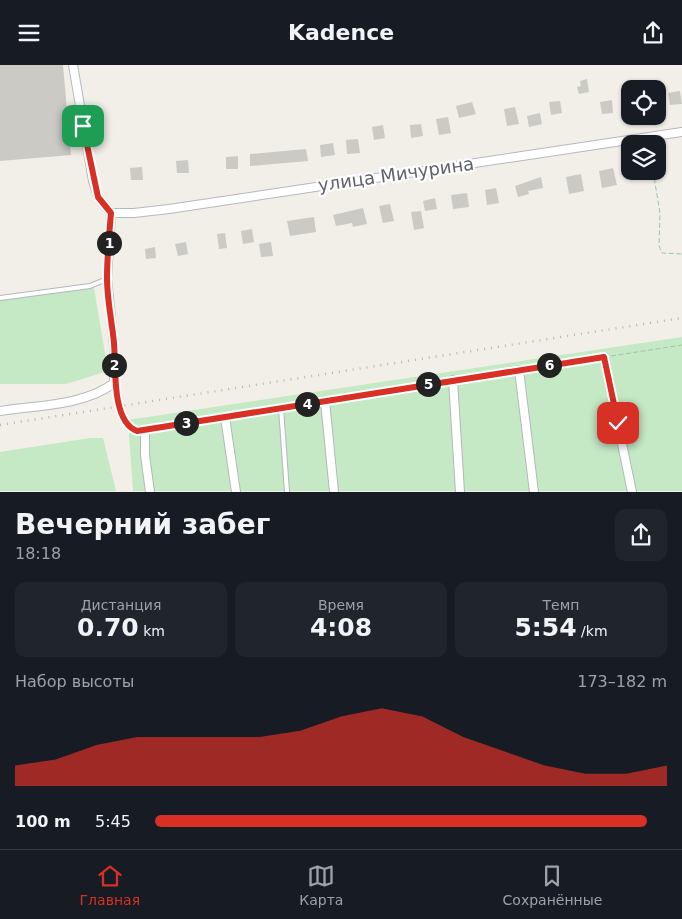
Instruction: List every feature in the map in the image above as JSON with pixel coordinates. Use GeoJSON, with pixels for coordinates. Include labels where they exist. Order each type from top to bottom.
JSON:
{"type":"FeatureCollection","features":[{"type":"Feature","properties":{"kind":"street"},"geometry":{"type":"LineString","coordinates":[[0,411],[83,398],[100,393],[114,383],[114,346],[107,279],[111,213],[98,197],[93,181],[73,65]]}},
{"type":"Feature","properties":{"kind":"street","name":"улица Мичурина"},"geometry":{"type":"LineString","coordinates":[[111,213],[134,213],[169,209],[682,132]]}},
{"type":"Feature","properties":{"kind":"street"},"geometry":{"type":"LineString","coordinates":[[604,357],[632,491]]}},
{"type":"Feature","properties":{"kind":"street"},"geometry":{"type":"LineString","coordinates":[[519,370],[534,491]]}},
{"type":"Feature","properties":{"kind":"street"},"geometry":{"type":"LineString","coordinates":[[453,380],[460,491]]}},
{"type":"Feature","properties":{"kind":"street"},"geometry":{"type":"LineString","coordinates":[[325,401],[334,491]]}},
{"type":"Feature","properties":{"kind":"street"},"geometry":{"type":"LineString","coordinates":[[225,417],[236,491]]}},
{"type":"Feature","properties":{"kind":"street"},"geometry":{"type":"LineString","coordinates":[[145,429],[145,455],[150,491]]}},
{"type":"Feature","properties":{"kind":"lane"},"geometry":{"type":"LineString","coordinates":[[0,298],[90,286],[107,279]]}},
{"type":"Feature","properties":{"kind":"lane"},"geometry":{"type":"LineString","coordinates":[[281,408],[287,491]]}},
{"type":"Feature","properties":{"kind":"path"},"geometry":{"type":"LineString","coordinates":[[654,180],[660,213],[659,246],[662,253],[682,254]]}},
{"type":"Feature","properties":{"kind":"path"},"geometry":{"type":"LineString","coordinates":[[114,383],[123,415],[132,429],[137,431],[682,345]]}},
{"type":"Feature","properties":{"kind":"green space"},"geometry":{"type":"Polygon","coordinates":[[[94,288],[108,371],[66,384],[0,384],[0,299],[94,288]]]}},
{"type":"Feature","properties":{"kind":"green space"},"geometry":{"type":"Polygon","coordinates":[[[682,337],[682,491],[133,491],[128,420],[682,337]]]}},
{"type":"Feature","properties":{"kind":"green space"},"geometry":{"type":"Polygon","coordinates":[[[90,438],[103,438],[116,491],[0,491],[0,452],[90,438]]]}},
{"type":"Feature","properties":{"kind":"building"},"geometry":{"type":"Polygon","coordinates":[[[0,65],[63,65],[71,155],[0,161],[0,65]]]}},
{"type":"Feature","properties":{"kind":"building"},"geometry":{"type":"Polygon","coordinates":[[[587,79],[589,92],[579,94],[577,87],[581,86],[580,81],[587,79]]]}},
{"type":"Feature","properties":{"kind":"building"},"geometry":{"type":"Polygon","coordinates":[[[680,91],[682,104],[670,105],[668,93],[680,91]]]}},
{"type":"Feature","properties":{"kind":"building"},"geometry":{"type":"Polygon","coordinates":[[[612,100],[613,113],[602,114],[600,102],[612,100]]]}},
{"type":"Feature","properties":{"kind":"building"},"geometry":{"type":"Polygon","coordinates":[[[560,101],[562,113],[551,115],[549,102],[560,101]]]}},
{"type":"Feature","properties":{"kind":"building"},"geometry":{"type":"Polygon","coordinates":[[[472,102],[476,114],[459,118],[456,106],[472,102]]]}},
{"type":"Feature","properties":{"kind":"building"},"geometry":{"type":"Polygon","coordinates":[[[515,107],[519,124],[507,126],[504,109],[515,107]]]}},
{"type":"Feature","properties":{"kind":"building"},"geometry":{"type":"Polygon","coordinates":[[[540,113],[542,124],[529,127],[527,116],[540,113]]]}},
{"type":"Feature","properties":{"kind":"building"},"geometry":{"type":"Polygon","coordinates":[[[448,117],[451,133],[439,135],[436,119],[448,117]]]}},
{"type":"Feature","properties":{"kind":"building"},"geometry":{"type":"Polygon","coordinates":[[[421,124],[423,136],[411,138],[410,125],[421,124]]]}},
{"type":"Feature","properties":{"kind":"building"},"geometry":{"type":"Polygon","coordinates":[[[383,125],[385,138],[374,140],[372,127],[383,125]]]}},
{"type":"Feature","properties":{"kind":"building"},"geometry":{"type":"Polygon","coordinates":[[[358,139],[360,153],[347,154],[346,140],[358,139]]]}},
{"type":"Feature","properties":{"kind":"building"},"geometry":{"type":"Polygon","coordinates":[[[333,143],[335,155],[321,157],[320,145],[333,143]]]}},
{"type":"Feature","properties":{"kind":"building"},"geometry":{"type":"Polygon","coordinates":[[[306,149],[308,161],[250,166],[250,154],[306,149]]]}},
{"type":"Feature","properties":{"kind":"building"},"geometry":{"type":"Polygon","coordinates":[[[238,156],[238,169],[226,169],[226,157],[238,156]]]}},
{"type":"Feature","properties":{"kind":"building"},"geometry":{"type":"Polygon","coordinates":[[[188,160],[189,173],[177,173],[176,161],[188,160]]]}},
{"type":"Feature","properties":{"kind":"building"},"geometry":{"type":"Polygon","coordinates":[[[142,167],[143,180],[131,180],[130,168],[142,167]]]}},
{"type":"Feature","properties":{"kind":"building"},"geometry":{"type":"Polygon","coordinates":[[[613,168],[617,185],[602,188],[599,171],[613,168]]]}},
{"type":"Feature","properties":{"kind":"building"},"geometry":{"type":"Polygon","coordinates":[[[581,174],[584,191],[569,194],[566,177],[581,174]]]}},
{"type":"Feature","properties":{"kind":"building"},"geometry":{"type":"Polygon","coordinates":[[[541,177],[543,188],[528,191],[529,194],[518,197],[515,186],[541,177]]]}},
{"type":"Feature","properties":{"kind":"building"},"geometry":{"type":"Polygon","coordinates":[[[496,188],[499,203],[487,205],[485,190],[496,188]]]}},
{"type":"Feature","properties":{"kind":"building"},"geometry":{"type":"Polygon","coordinates":[[[467,193],[469,207],[453,209],[451,195],[467,193]]]}},
{"type":"Feature","properties":{"kind":"building"},"geometry":{"type":"Polygon","coordinates":[[[435,198],[437,209],[425,211],[423,201],[435,198]]]}},
{"type":"Feature","properties":{"kind":"building"},"geometry":{"type":"Polygon","coordinates":[[[390,204],[394,221],[383,223],[379,206],[390,204]]]}},
{"type":"Feature","properties":{"kind":"building"},"geometry":{"type":"Polygon","coordinates":[[[363,208],[367,224],[353,227],[352,223],[336,226],[333,215],[363,208]]]}},
{"type":"Feature","properties":{"kind":"building"},"geometry":{"type":"Polygon","coordinates":[[[421,211],[424,228],[414,230],[411,212],[421,211]]]}},
{"type":"Feature","properties":{"kind":"building"},"geometry":{"type":"Polygon","coordinates":[[[314,217],[316,232],[290,236],[287,221],[314,217]]]}},
{"type":"Feature","properties":{"kind":"building"},"geometry":{"type":"Polygon","coordinates":[[[252,229],[254,242],[243,244],[241,231],[252,229]]]}},
{"type":"Feature","properties":{"kind":"building"},"geometry":{"type":"Polygon","coordinates":[[[225,233],[227,248],[219,249],[217,234],[225,233]]]}},
{"type":"Feature","properties":{"kind":"building"},"geometry":{"type":"Polygon","coordinates":[[[186,242],[188,254],[178,256],[175,244],[186,242]]]}},
{"type":"Feature","properties":{"kind":"building"},"geometry":{"type":"Polygon","coordinates":[[[271,242],[273,256],[261,257],[259,244],[271,242]]]}},
{"type":"Feature","properties":{"kind":"building"},"geometry":{"type":"Polygon","coordinates":[[[155,247],[156,258],[146,259],[145,249],[155,247]]]}},
{"type":"Feature","properties":{"kind":"railway"},"geometry":{"type":"LineString","coordinates":[[0,425],[682,318]]}},
{"type":"Feature","properties":{"kind":"route"},"geometry":{"type":"LineString","coordinates":[[83,126],[93,181],[98,197],[111,213],[107,279],[114,346],[114,383],[123,415],[132,429],[137,431],[604,357],[618,423]]}}]}
